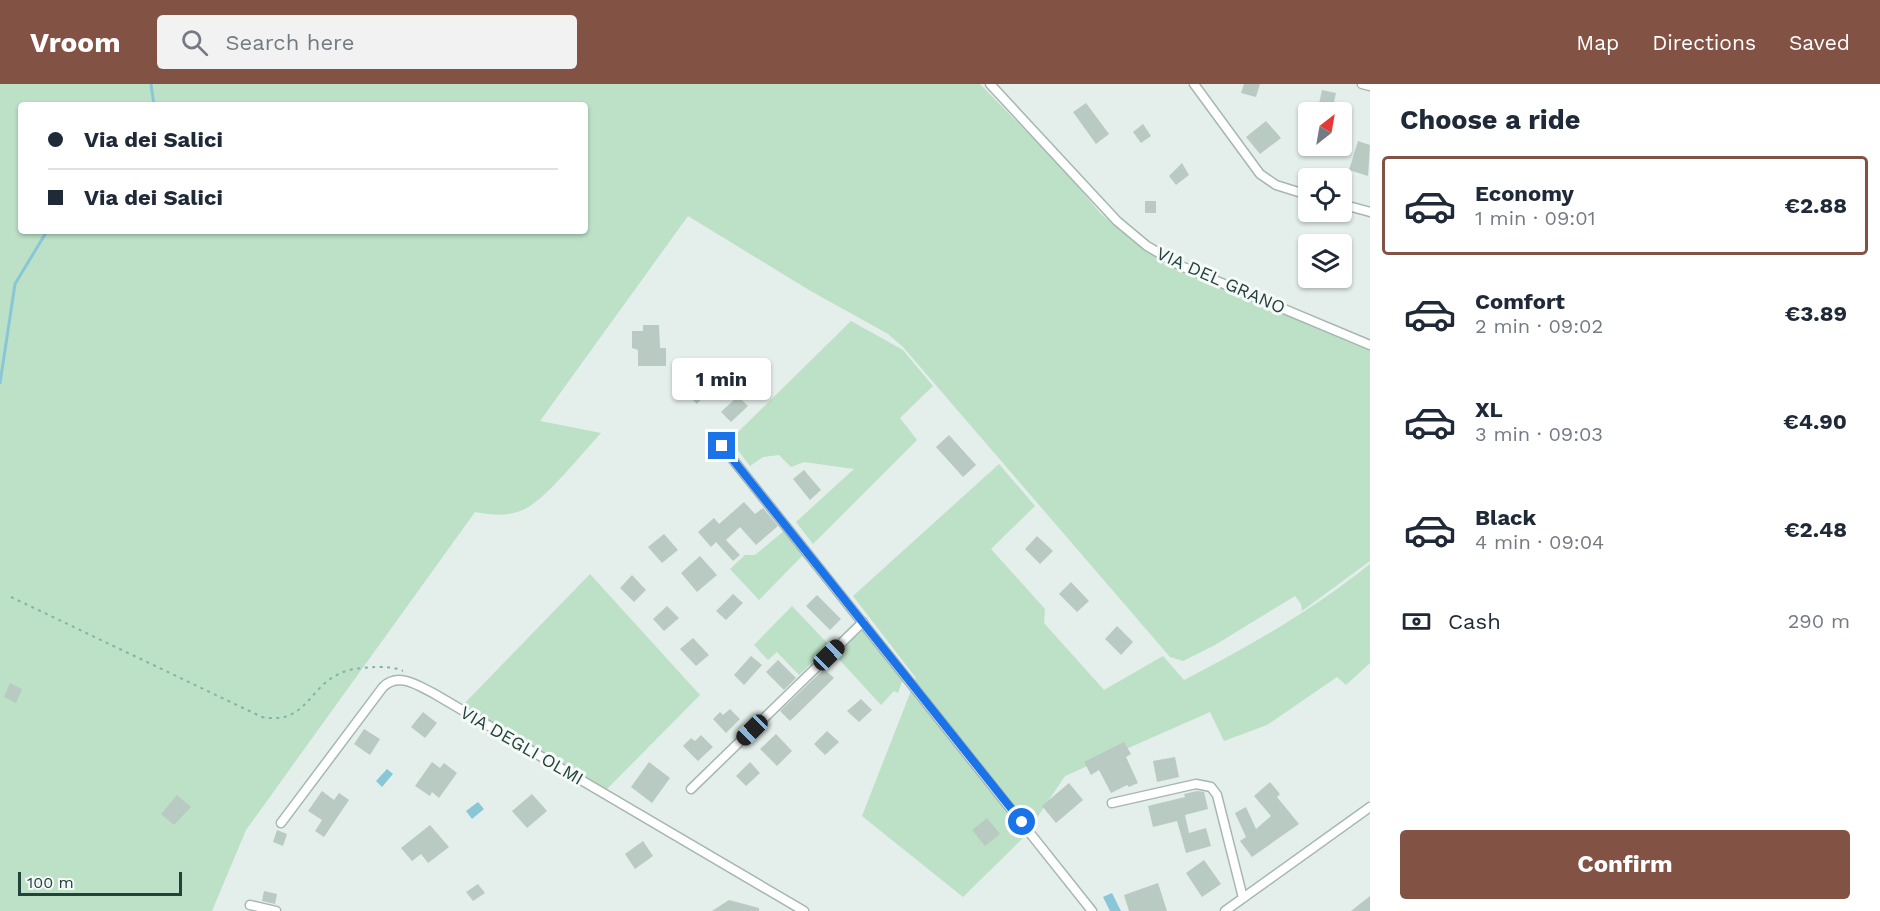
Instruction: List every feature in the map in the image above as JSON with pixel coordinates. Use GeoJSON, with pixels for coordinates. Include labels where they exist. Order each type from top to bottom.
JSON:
{"type":"FeatureCollection","features":[{"type":"Feature","properties":{"kind":"street","name":"VIA DEL GRANO"},"geometry":{"type":"LineString","coordinates":[[990,84],[1117,221],[1147,246],[1181,266],[1370,345]]}},
{"type":"Feature","properties":{"kind":"street"},"geometry":{"type":"LineString","coordinates":[[1194,84],[1260,174],[1276,185],[1298,192]]}},
{"type":"Feature","properties":{"kind":"street"},"geometry":{"type":"LineString","coordinates":[[1362,84],[1370,86]]}},
{"type":"Feature","properties":{"kind":"street"},"geometry":{"type":"LineString","coordinates":[[1352,207],[1370,212]]}},
{"type":"Feature","properties":{"kind":"street"},"geometry":{"type":"LineString","coordinates":[[722,446],[1092,911]]}},
{"type":"Feature","properties":{"kind":"street"},"geometry":{"type":"LineString","coordinates":[[691,789],[863,622]]}},
{"type":"Feature","properties":{"kind":"street","name":"VIA DEGLI OLMI"},"geometry":{"type":"LineString","coordinates":[[281,823],[383,687],[392,681],[400,680],[433,693],[804,911]]}},
{"type":"Feature","properties":{"kind":"street"},"geometry":{"type":"LineString","coordinates":[[1112,803],[1199,784],[1211,787],[1216,793],[1243,898]]}},
{"type":"Feature","properties":{"kind":"street"},"geometry":{"type":"LineString","coordinates":[[1225,911],[1370,807]]}},
{"type":"Feature","properties":{"kind":"street"},"geometry":{"type":"LineString","coordinates":[[250,905],[276,911]]}},
{"type":"Feature","properties":{"kind":"path"},"geometry":{"type":"LineString","coordinates":[[11,597],[262,717],[280,717],[298,712],[326,683],[344,672],[390,667],[410,675]]}},
{"type":"Feature","properties":{"kind":"green space"},"geometry":{"type":"Polygon","coordinates":[[[0,84],[980,84],[1066,172],[1101,214],[1147,251],[1227,289],[1370,349],[1370,561],[1302,611],[1301,604],[1295,596],[1215,645],[1183,661],[1170,657],[903,347],[888,334],[809,290],[688,216],[540,421],[601,433],[544,495],[525,509],[506,514],[475,512],[246,830],[212,911],[0,911],[0,84]]]}},
{"type":"Feature","properties":{"kind":"green space"},"geometry":{"type":"Polygon","coordinates":[[[851,321],[903,350],[933,386],[900,418],[917,440],[813,544],[796,522],[854,469],[804,462],[791,467],[779,455],[763,457],[750,466],[730,440],[851,321]]]}},
{"type":"Feature","properties":{"kind":"green space"},"geometry":{"type":"Polygon","coordinates":[[[999,464],[1035,506],[991,549],[1045,609],[1044,623],[1104,690],[1163,656],[1184,680],[1280,627],[1370,564],[1370,663],[1346,685],[1337,677],[1267,725],[1224,741],[1210,712],[1065,776],[1024,837],[963,897],[862,816],[916,678],[853,596],[999,464]]]}},
{"type":"Feature","properties":{"kind":"green space"},"geometry":{"type":"Polygon","coordinates":[[[785,530],[803,555],[759,600],[730,569],[745,555],[755,555],[785,530]]]}},
{"type":"Feature","properties":{"kind":"green space"},"geometry":{"type":"Polygon","coordinates":[[[590,574],[700,695],[605,791],[462,706],[590,574]]]}},
{"type":"Feature","properties":{"kind":"green space"},"geometry":{"type":"Polygon","coordinates":[[[792,606],[830,646],[799,675],[777,652],[768,660],[754,645],[792,606]]]}},
{"type":"Feature","properties":{"kind":"green space"},"geometry":{"type":"Polygon","coordinates":[[[864,629],[903,679],[898,693],[894,691],[881,705],[836,656],[864,629]]]}},
{"type":"Feature","properties":{"kind":"water"},"geometry":{"type":"Polygon","coordinates":[[[387,769],[393,774],[382,787],[376,781],[387,769]]]}},
{"type":"Feature","properties":{"kind":"water"},"geometry":{"type":"Polygon","coordinates":[[[478,802],[484,809],[472,819],[466,811],[478,802]]]}},
{"type":"Feature","properties":{"kind":"water"},"geometry":{"type":"Polygon","coordinates":[[[1112,893],[1121,911],[1110,911],[1103,897],[1112,893]]]}},
{"type":"Feature","properties":{"kind":"building"},"geometry":{"type":"Polygon","coordinates":[[[1244,84],[1260,84],[1256,97],[1241,93],[1244,84]]]}},
{"type":"Feature","properties":{"kind":"building"},"geometry":{"type":"Polygon","coordinates":[[[1322,90],[1336,93],[1334,102],[1319,102],[1322,90]]]}},
{"type":"Feature","properties":{"kind":"building"},"geometry":{"type":"Polygon","coordinates":[[[1086,103],[1109,134],[1096,144],[1073,112],[1086,103]]]}},
{"type":"Feature","properties":{"kind":"building"},"geometry":{"type":"Polygon","coordinates":[[[1266,121],[1281,138],[1260,154],[1246,137],[1266,121]]]}},
{"type":"Feature","properties":{"kind":"building"},"geometry":{"type":"Polygon","coordinates":[[[1143,124],[1151,136],[1141,143],[1133,132],[1143,124]]]}},
{"type":"Feature","properties":{"kind":"building"},"geometry":{"type":"Polygon","coordinates":[[[1358,141],[1370,145],[1368,176],[1350,168],[1358,141]]]}},
{"type":"Feature","properties":{"kind":"building"},"geometry":{"type":"Polygon","coordinates":[[[1182,163],[1189,175],[1176,185],[1169,176],[1182,163]]]}},
{"type":"Feature","properties":{"kind":"building"},"geometry":{"type":"Polygon","coordinates":[[[1145,201],[1156,201],[1156,213],[1145,213],[1145,201]]]}},
{"type":"Feature","properties":{"kind":"building"},"geometry":{"type":"Polygon","coordinates":[[[643,325],[659,325],[660,348],[666,348],[666,366],[638,366],[638,350],[632,348],[632,331],[643,331],[643,325]]]}},
{"type":"Feature","properties":{"kind":"building"},"geometry":{"type":"Polygon","coordinates":[[[703,373],[715,384],[697,404],[685,393],[703,373]]]}},
{"type":"Feature","properties":{"kind":"building"},"geometry":{"type":"Polygon","coordinates":[[[738,396],[748,406],[731,422],[721,412],[738,396]]]}},
{"type":"Feature","properties":{"kind":"building"},"geometry":{"type":"Polygon","coordinates":[[[949,435],[976,465],[963,477],[936,447],[949,435]]]}},
{"type":"Feature","properties":{"kind":"building"},"geometry":{"type":"Polygon","coordinates":[[[804,470],[821,490],[810,500],[793,479],[804,470]]]}},
{"type":"Feature","properties":{"kind":"building"},"geometry":{"type":"Polygon","coordinates":[[[744,502],[755,514],[763,508],[778,526],[756,545],[740,527],[726,540],[740,555],[733,561],[716,542],[711,547],[698,532],[714,518],[719,524],[744,502]]]}},
{"type":"Feature","properties":{"kind":"building"},"geometry":{"type":"Polygon","coordinates":[[[664,534],[678,550],[662,563],[648,547],[664,534]]]}},
{"type":"Feature","properties":{"kind":"building"},"geometry":{"type":"Polygon","coordinates":[[[1037,536],[1053,551],[1040,564],[1025,549],[1037,536]]]}},
{"type":"Feature","properties":{"kind":"building"},"geometry":{"type":"Polygon","coordinates":[[[700,556],[717,575],[697,592],[681,573],[700,556]]]}},
{"type":"Feature","properties":{"kind":"building"},"geometry":{"type":"Polygon","coordinates":[[[632,575],[646,590],[634,602],[620,588],[632,575]]]}},
{"type":"Feature","properties":{"kind":"building"},"geometry":{"type":"Polygon","coordinates":[[[1071,582],[1089,601],[1077,612],[1059,594],[1071,582]]]}},
{"type":"Feature","properties":{"kind":"building"},"geometry":{"type":"Polygon","coordinates":[[[733,594],[743,603],[726,620],[716,611],[733,594]]]}},
{"type":"Feature","properties":{"kind":"building"},"geometry":{"type":"Polygon","coordinates":[[[817,595],[841,619],[830,630],[806,606],[817,595]]]}},
{"type":"Feature","properties":{"kind":"building"},"geometry":{"type":"Polygon","coordinates":[[[667,606],[679,618],[664,631],[653,619],[667,606]]]}},
{"type":"Feature","properties":{"kind":"building"},"geometry":{"type":"Polygon","coordinates":[[[1117,626],[1133,642],[1121,655],[1105,639],[1117,626]]]}},
{"type":"Feature","properties":{"kind":"building"},"geometry":{"type":"Polygon","coordinates":[[[693,638],[709,655],[696,666],[680,649],[693,638]]]}},
{"type":"Feature","properties":{"kind":"building"},"geometry":{"type":"Polygon","coordinates":[[[751,656],[762,665],[744,685],[734,675],[751,656]]]}},
{"type":"Feature","properties":{"kind":"building"},"geometry":{"type":"Polygon","coordinates":[[[778,660],[796,678],[784,690],[766,672],[778,660]]]}},
{"type":"Feature","properties":{"kind":"building"},"geometry":{"type":"Polygon","coordinates":[[[824,669],[834,678],[790,721],[780,711],[824,669]]]}},
{"type":"Feature","properties":{"kind":"building"},"geometry":{"type":"Polygon","coordinates":[[[10,683],[22,689],[16,703],[4,697],[10,683]]]}},
{"type":"Feature","properties":{"kind":"building"},"geometry":{"type":"Polygon","coordinates":[[[861,699],[872,710],[859,722],[847,711],[861,699]]]}},
{"type":"Feature","properties":{"kind":"building"},"geometry":{"type":"Polygon","coordinates":[[[730,709],[740,719],[726,733],[713,719],[720,712],[723,715],[730,709]]]}},
{"type":"Feature","properties":{"kind":"building"},"geometry":{"type":"Polygon","coordinates":[[[423,712],[437,723],[425,738],[411,727],[423,712]]]}},
{"type":"Feature","properties":{"kind":"building"},"geometry":{"type":"Polygon","coordinates":[[[364,729],[380,739],[370,755],[354,744],[364,729]]]}},
{"type":"Feature","properties":{"kind":"building"},"geometry":{"type":"Polygon","coordinates":[[[827,731],[839,742],[825,755],[814,744],[827,731]]]}},
{"type":"Feature","properties":{"kind":"building"},"geometry":{"type":"Polygon","coordinates":[[[776,734],[792,751],[777,766],[760,749],[776,734]]]}},
{"type":"Feature","properties":{"kind":"building"},"geometry":{"type":"Polygon","coordinates":[[[701,735],[713,747],[698,761],[683,746],[691,738],[695,741],[701,735]]]}},
{"type":"Feature","properties":{"kind":"building"},"geometry":{"type":"Polygon","coordinates":[[[1124,742],[1131,754],[1126,757],[1138,783],[1129,787],[1127,785],[1111,793],[1099,770],[1091,775],[1084,762],[1124,742]]]}},
{"type":"Feature","properties":{"kind":"building"},"geometry":{"type":"Polygon","coordinates":[[[1175,757],[1179,777],[1157,782],[1153,761],[1175,757]]]}},
{"type":"Feature","properties":{"kind":"building"},"geometry":{"type":"Polygon","coordinates":[[[432,762],[440,768],[444,763],[457,773],[439,798],[432,792],[430,796],[415,786],[432,762]]]}},
{"type":"Feature","properties":{"kind":"building"},"geometry":{"type":"Polygon","coordinates":[[[649,762],[670,778],[652,803],[631,787],[649,762]]]}},
{"type":"Feature","properties":{"kind":"building"},"geometry":{"type":"Polygon","coordinates":[[[750,762],[760,773],[746,786],[736,776],[750,762]]]}},
{"type":"Feature","properties":{"kind":"building"},"geometry":{"type":"Polygon","coordinates":[[[1270,782],[1280,794],[1277,797],[1299,824],[1252,857],[1240,841],[1246,837],[1235,813],[1246,807],[1256,829],[1271,816],[1254,796],[1270,782]]]}},
{"type":"Feature","properties":{"kind":"building"},"geometry":{"type":"Polygon","coordinates":[[[1069,783],[1083,800],[1056,823],[1042,806],[1069,783]]]}},
{"type":"Feature","properties":{"kind":"building"},"geometry":{"type":"Polygon","coordinates":[[[322,791],[334,800],[339,793],[349,800],[324,837],[315,831],[322,820],[308,811],[322,791]]]}},
{"type":"Feature","properties":{"kind":"building"},"geometry":{"type":"Polygon","coordinates":[[[1204,792],[1208,809],[1185,815],[1189,833],[1206,828],[1211,846],[1186,853],[1177,821],[1153,827],[1148,806],[1185,797],[1184,794],[1204,792]]]}},
{"type":"Feature","properties":{"kind":"building"},"geometry":{"type":"Polygon","coordinates":[[[532,794],[547,811],[527,828],[512,811],[532,794]]]}},
{"type":"Feature","properties":{"kind":"building"},"geometry":{"type":"Polygon","coordinates":[[[177,795],[191,807],[174,825],[161,814],[177,795]]]}},
{"type":"Feature","properties":{"kind":"building"},"geometry":{"type":"Polygon","coordinates":[[[987,818],[1000,834],[985,846],[972,830],[987,818]]]}},
{"type":"Feature","properties":{"kind":"building"},"geometry":{"type":"Polygon","coordinates":[[[430,825],[449,847],[428,863],[421,854],[412,861],[401,848],[430,825]]]}},
{"type":"Feature","properties":{"kind":"building"},"geometry":{"type":"Polygon","coordinates":[[[277,830],[287,834],[283,846],[273,842],[277,830]]]}},
{"type":"Feature","properties":{"kind":"building"},"geometry":{"type":"Polygon","coordinates":[[[643,841],[653,856],[635,869],[625,854],[643,841]]]}},
{"type":"Feature","properties":{"kind":"building"},"geometry":{"type":"Polygon","coordinates":[[[1204,860],[1221,884],[1202,897],[1186,873],[1204,860]]]}},
{"type":"Feature","properties":{"kind":"building"},"geometry":{"type":"Polygon","coordinates":[[[1158,883],[1167,911],[1129,911],[1124,895],[1158,883]]]}},
{"type":"Feature","properties":{"kind":"building"},"geometry":{"type":"Polygon","coordinates":[[[478,884],[485,893],[473,901],[466,892],[478,884]]]}},
{"type":"Feature","properties":{"kind":"building"},"geometry":{"type":"Polygon","coordinates":[[[264,891],[277,894],[275,904],[262,901],[264,891]]]}},
{"type":"Feature","properties":{"kind":"building"},"geometry":{"type":"Polygon","coordinates":[[[1370,896],[1370,911],[1351,911],[1370,896]]]}},
{"type":"Feature","properties":{"kind":"building"},"geometry":{"type":"Polygon","coordinates":[[[729,900],[759,908],[759,911],[712,911],[729,900]]]}},
{"type":"Feature","properties":{"kind":"waterway"},"geometry":{"type":"LineString","coordinates":[[151,84],[154,102]]}},
{"type":"Feature","properties":{"kind":"waterway"},"geometry":{"type":"LineString","coordinates":[[0,383],[15,284],[45,234]]}},
{"type":"Feature","properties":{"kind":"route"},"geometry":{"type":"LineString","coordinates":[[722,446],[1022,822]]}}]}
